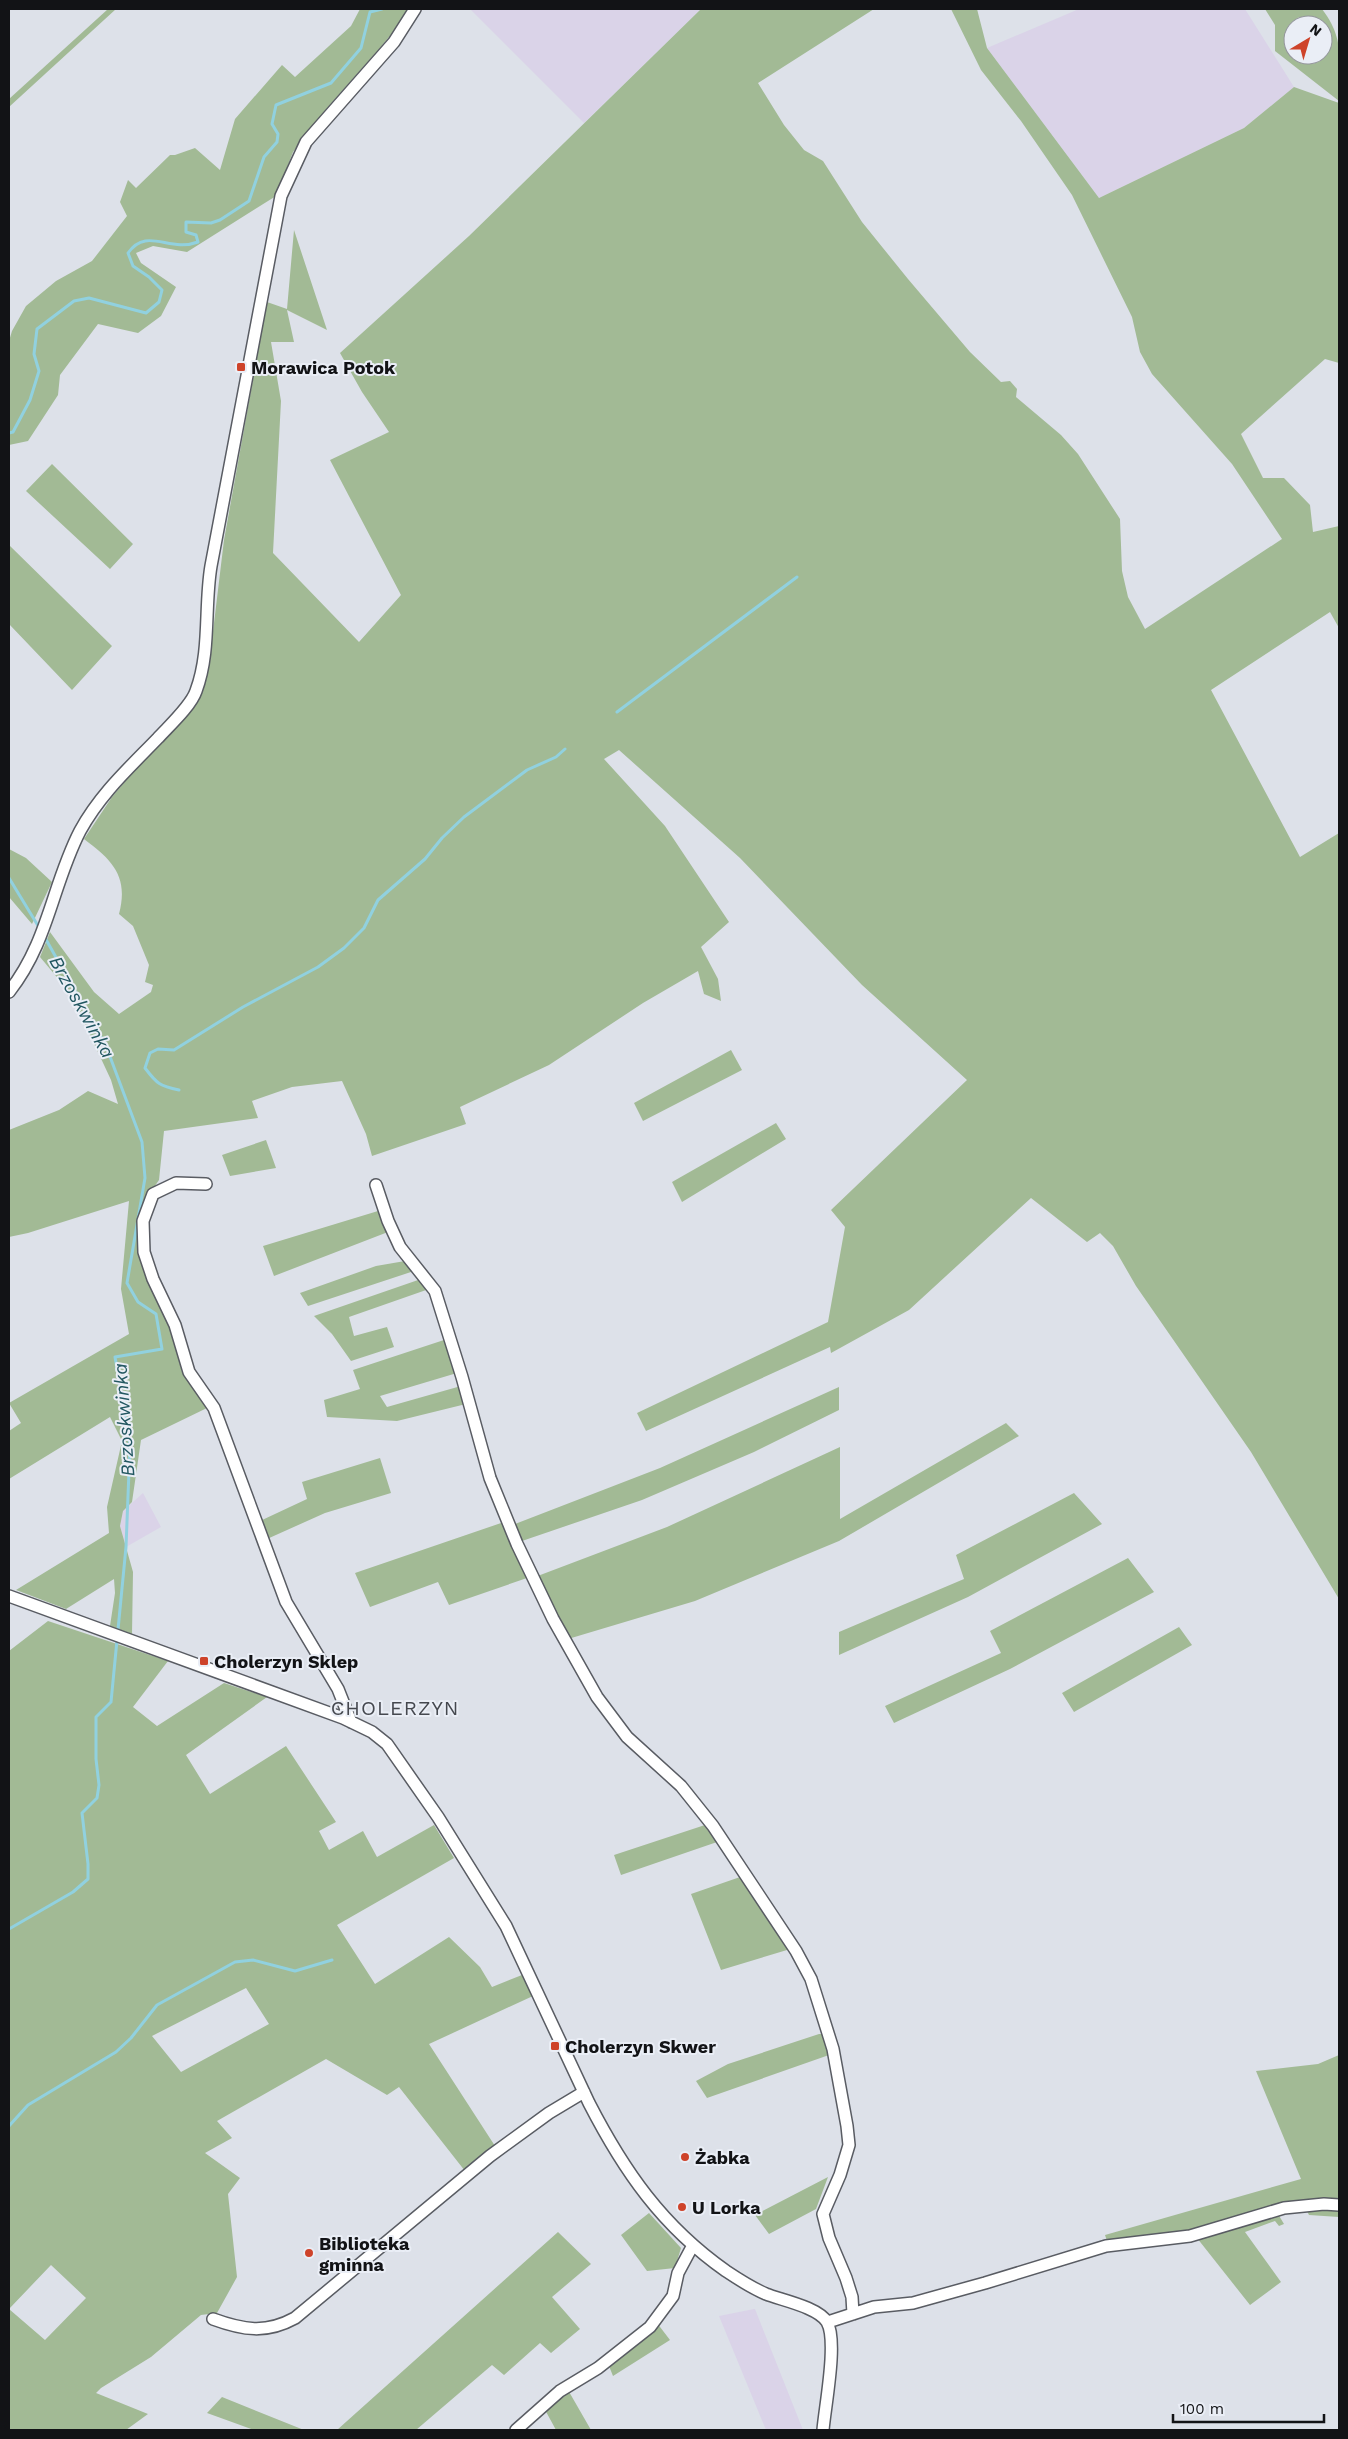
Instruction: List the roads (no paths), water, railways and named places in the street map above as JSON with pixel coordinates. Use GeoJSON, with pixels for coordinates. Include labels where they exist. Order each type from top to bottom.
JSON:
{"type":"FeatureCollection","features":[{"type":"Feature","properties":{"kind":"street"},"geometry":{"type":"LineString","coordinates":[[9,992],[31,960],[46,925],[67,858],[99,801],[171,725],[196,693],[205,653],[210,570],[281,196],[306,142],[394,42],[415,9]]}},
{"type":"Feature","properties":{"kind":"street"},"geometry":{"type":"LineString","coordinates":[[206,1184],[176,1183],[153,1194],[143,1221],[144,1252],[162,1302],[175,1325],[189,1372],[214,1408],[286,1602],[338,1689],[351,1722]]}},
{"type":"Feature","properties":{"kind":"street"},"geometry":{"type":"LineString","coordinates":[[376,1186],[388,1221],[400,1247],[435,1291],[460,1368],[490,1478],[517,1544],[552,1619],[597,1697],[627,1737],[681,1786],[713,1826],[796,1950],[810,1979],[833,2049],[847,2126],[849,2145],[840,2175],[823,2214],[829,2238],[852,2297],[853,2314]]}},
{"type":"Feature","properties":{"kind":"street"},"geometry":{"type":"LineString","coordinates":[[9,1596],[351,1722],[372,1732],[387,1744],[438,1816],[513,1939],[603,2131],[631,2177],[663,2218],[693,2245],[747,2284],[766,2294],[813,2310],[828,2322],[832,2342],[823,2430]]}},
{"type":"Feature","properties":{"kind":"street"},"geometry":{"type":"LineString","coordinates":[[213,2319],[254,2330],[279,2327],[296,2318],[490,2156],[549,2113],[584,2092]]}},
{"type":"Feature","properties":{"kind":"street"},"geometry":{"type":"LineString","coordinates":[[828,2322],[874,2308],[913,2303],[1005,2278],[1106,2246],[1190,2236],[1284,2208],[1324,2204],[1339,2205]]}},
{"type":"Feature","properties":{"kind":"street"},"geometry":{"type":"LineString","coordinates":[[516,2430],[560,2391],[598,2368],[650,2327],[673,2296],[678,2273],[693,2245]]}},
{"type":"Feature","properties":{"kind":"waterway","name":"Brzoskwinka"},"geometry":{"type":"LineString","coordinates":[[9,433],[13,432],[30,400],[39,371],[34,354],[37,329],[74,301],[89,298],[146,313],[159,302],[162,290],[149,277],[133,266],[128,253],[135,245],[143,241],[178,245],[198,242],[196,235],[186,232],[186,222],[211,223],[220,220],[249,201],[264,157],[277,142],[278,134],[272,124],[276,105],[331,83],[361,48],[370,12],[382,9]]}},
{"type":"Feature","properties":{"kind":"waterway"},"geometry":{"type":"LineString","coordinates":[[617,712],[797,577]]}},
{"type":"Feature","properties":{"kind":"waterway"},"geometry":{"type":"LineString","coordinates":[[179,1090],[159,1084],[145,1068],[150,1053],[158,1049],[174,1050],[243,1007],[318,967],[344,948],[364,928],[378,900],[425,859],[442,838],[464,817],[527,770],[556,757],[565,749]]}},
{"type":"Feature","properties":{"kind":"waterway","name":"Brzoskwinka"},"geometry":{"type":"LineString","coordinates":[[9,878],[40,929]]}},
{"type":"Feature","properties":{"kind":"waterway","name":"Brzoskwinka"},"geometry":{"type":"LineString","coordinates":[[9,1929],[73,1892],[88,1879],[82,1813],[97,1798],[99,1785],[96,1759],[96,1717],[111,1702],[126,1547],[130,1445],[115,1357],[162,1349],[156,1314],[138,1302],[127,1283],[145,1178],[142,1142],[106,1046],[44,936]]}},
{"type":"Feature","properties":{"kind":"waterway"},"geometry":{"type":"LineString","coordinates":[[9,2126],[28,2105],[116,2052],[131,2038],[157,2005],[235,1962],[253,1960],[295,1971],[332,1960]]}},
{"type":"Feature","properties":{"kind":"place","name":"Morawica Potok"},"geometry":{"type":"Point","coordinates":[241,367]}},
{"type":"Feature","properties":{"kind":"place","name":"Cholerzyn Sklep"},"geometry":{"type":"Point","coordinates":[204,1661]}},
{"type":"Feature","properties":{"kind":"place","name":"Cholerzyn Skwer"},"geometry":{"type":"Point","coordinates":[555,2046]}},
{"type":"Feature","properties":{"kind":"place","name":"Żabka"},"geometry":{"type":"Point","coordinates":[685,2157]}},
{"type":"Feature","properties":{"kind":"place","name":"U Lorka"},"geometry":{"type":"Point","coordinates":[682,2207]}},
{"type":"Feature","properties":{"kind":"place","name":"Biblioteka gminna"},"geometry":{"type":"Point","coordinates":[309,2253]}},
{"type":"Feature","properties":{"kind":"district","name":"CHOLERZYN"},"geometry":{"type":"Point","coordinates":[395,1708]}}]}
